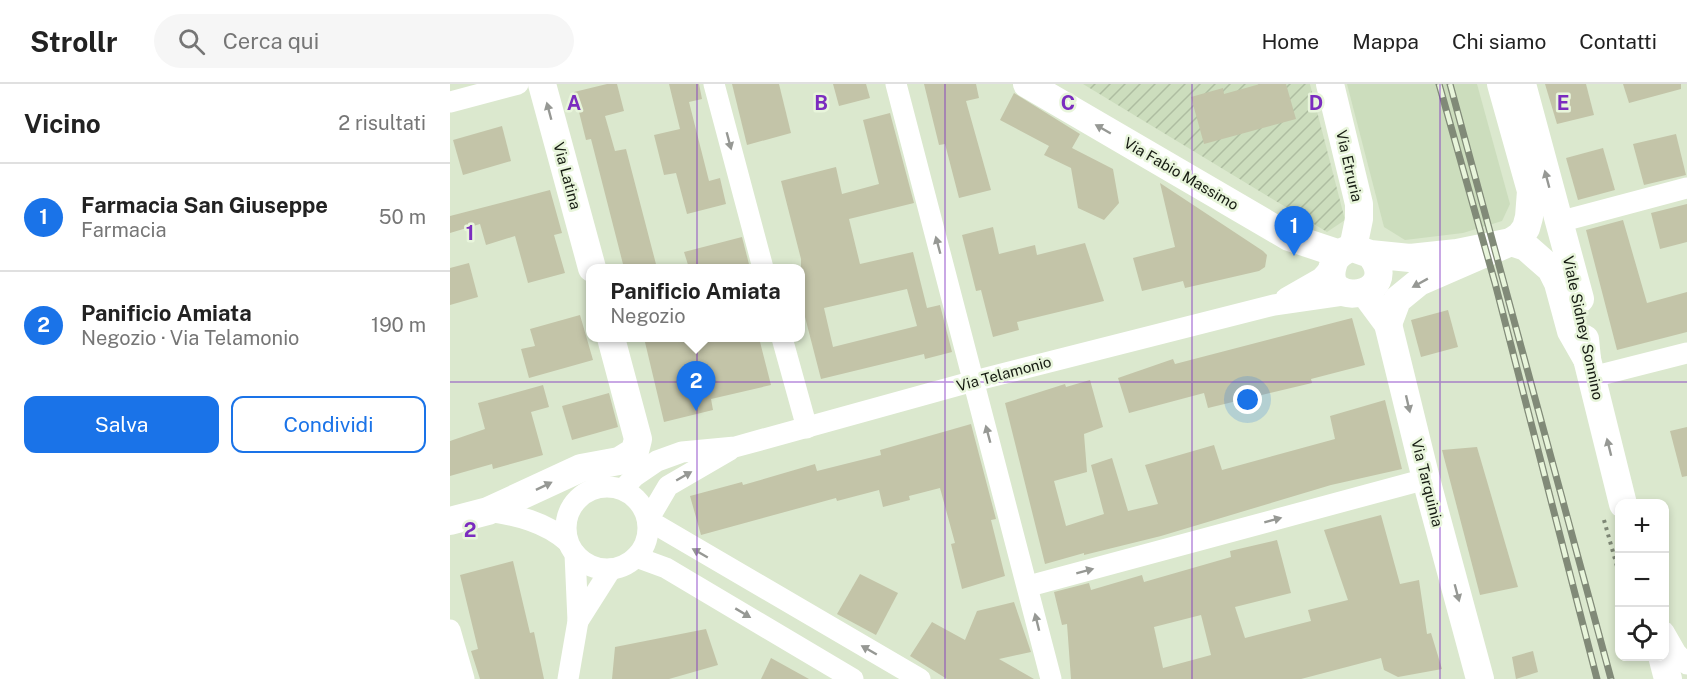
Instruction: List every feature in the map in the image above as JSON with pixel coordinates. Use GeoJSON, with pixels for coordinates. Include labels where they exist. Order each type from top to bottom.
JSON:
{"type":"FeatureCollection","features":[{"type":"Feature","properties":{"kind":"street"},"geometry":{"type":"LineString","coordinates":[[450,102],[518,84]]}},
{"type":"Feature","properties":{"kind":"street","name":"Via Latina"},"geometry":{"type":"LineString","coordinates":[[542,84],[591,264]]}},
{"type":"Feature","properties":{"kind":"street"},"geometry":{"type":"LineString","coordinates":[[714,84],[763,264]]}},
{"type":"Feature","properties":{"kind":"street"},"geometry":{"type":"LineString","coordinates":[[896,84],[1029,586],[1051,679]]}},
{"type":"Feature","properties":{"kind":"street","name":"Via Fabio Massimo"},"geometry":{"type":"LineString","coordinates":[[1027,84],[1289,237],[1349,256],[1410,258],[1457,253],[1512,242]]}},
{"type":"Feature","properties":{"kind":"street","name":"Via Etruria"},"geometry":{"type":"LineString","coordinates":[[1330,84],[1359,204],[1359,219],[1349,256]]}},
{"type":"Feature","properties":{"kind":"street"},"geometry":{"type":"LineString","coordinates":[[1388,324],[1397,300],[1419,282],[1512,242],[1526,228],[1531,205],[1531,191],[1501,84]]}},
{"type":"Feature","properties":{"kind":"street","name":"Viale Sidney Sonnino"},"geometry":{"type":"LineString","coordinates":[[1522,84],[1580,301],[1589,368],[1622,499]]}},
{"type":"Feature","properties":{"kind":"street"},"geometry":{"type":"LineString","coordinates":[[1570,219],[1687,188]]}},
{"type":"Feature","properties":{"kind":"street"},"geometry":{"type":"LineString","coordinates":[[1512,242],[1526,247],[1551,268],[1571,331],[1589,368],[1687,353]]}},
{"type":"Feature","properties":{"kind":"street"},"geometry":{"type":"LineString","coordinates":[[1349,256],[1378,267],[1376,282],[1357,293],[1337,287],[1333,281],[1349,256]]}},
{"type":"Feature","properties":{"kind":"street","name":"Via Telamonio"},"geometry":{"type":"LineString","coordinates":[[1274,305],[1321,278],[1349,256]]}},
{"type":"Feature","properties":{"kind":"street","name":"Via Telamonio"},"geometry":{"type":"LineString","coordinates":[[623,489],[635,476],[670,456],[696,450],[735,447],[974,381],[1274,305],[1357,293]]}},
{"type":"Feature","properties":{"kind":"street","name":"Via Tarquinia"},"geometry":{"type":"LineString","coordinates":[[1357,293],[1388,324],[1426,479],[1480,679]]}},
{"type":"Feature","properties":{"kind":"street"},"geometry":{"type":"LineString","coordinates":[[450,521],[488,511],[581,468],[628,457],[635,451],[638,439],[612,342]]}},
{"type":"Feature","properties":{"kind":"street"},"geometry":{"type":"LineString","coordinates":[[783,342],[807,428]]}},
{"type":"Feature","properties":{"kind":"street"},"geometry":{"type":"LineString","coordinates":[[634,421],[654,450],[670,456]]}},
{"type":"Feature","properties":{"kind":"street","name":"Via Telamonio"},"geometry":{"type":"LineString","coordinates":[[636,557],[644,546],[648,534],[648,520],[668,486],[735,447]]}},
{"type":"Feature","properties":{"kind":"street"},"geometry":{"type":"LineString","coordinates":[[1029,586],[1426,479]]}},
{"type":"Feature","properties":{"kind":"street"},"geometry":{"type":"LineString","coordinates":[[568,679],[578,621],[572,548],[565,529],[567,515],[578,498],[596,488],[609,486],[623,489],[634,496],[643,507],[648,520],[920,679]]}},
{"type":"Feature","properties":{"kind":"street"},"geometry":{"type":"LineString","coordinates":[[488,511],[529,520],[572,548],[585,563],[598,568],[611,569],[625,565],[636,557],[666,568],[853,679]]}},
{"type":"Feature","properties":{"kind":"street"},"geometry":{"type":"LineString","coordinates":[[578,621],[611,569]]}},
{"type":"Feature","properties":{"kind":"street"},"geometry":{"type":"LineString","coordinates":[[450,630],[464,679],[450,678]]}},
{"type":"Feature","properties":{"kind":"street"},"geometry":{"type":"LineString","coordinates":[[1669,640],[1676,653],[1687,664]]}},
{"type":"Feature","properties":{"kind":"street"},"geometry":{"type":"LineString","coordinates":[[1663,661],[1668,679]]}},
{"type":"Feature","properties":{"kind":"shaded area"},"geometry":{"type":"Polygon","coordinates":[[[1083,84],[1310,84],[1345,220],[1327,232],[1083,84]]]}},
{"type":"Feature","properties":{"kind":"shaded area"},"geometry":{"type":"Polygon","coordinates":[[[1347,84],[1477,84],[1510,204],[1502,221],[1463,233],[1405,240],[1384,227],[1347,84]]]}},
{"type":"Feature","properties":{"kind":"building"},"geometry":{"type":"Polygon","coordinates":[[[607,84],[617,84],[624,111],[605,116],[615,151],[626,149],[656,264],[623,264],[591,139],[586,140],[574,92],[607,84]]]}},
{"type":"Feature","properties":{"kind":"building"},"geometry":{"type":"Polygon","coordinates":[[[669,84],[699,84],[702,99],[689,102],[709,181],[720,178],[726,204],[687,214],[676,173],[664,175],[654,135],[680,129],[669,84]]]}},
{"type":"Feature","properties":{"kind":"building"},"geometry":{"type":"Polygon","coordinates":[[[732,84],[779,84],[791,133],[747,145],[732,84]]]}},
{"type":"Feature","properties":{"kind":"building"},"geometry":{"type":"Polygon","coordinates":[[[833,84],[866,84],[870,98],[839,106],[833,84]]]}},
{"type":"Feature","properties":{"kind":"building"},"geometry":{"type":"Polygon","coordinates":[[[924,84],[976,84],[979,98],[966,101],[991,190],[959,198],[945,144],[939,145],[924,84]]]}},
{"type":"Feature","properties":{"kind":"building"},"geometry":{"type":"Polygon","coordinates":[[[1260,84],[1286,84],[1296,119],[1204,144],[1191,97],[1223,88],[1224,94],[1260,84]]]}},
{"type":"Feature","properties":{"kind":"building"},"geometry":{"type":"Polygon","coordinates":[[[1545,84],[1586,84],[1594,115],[1557,124],[1545,84]]]}},
{"type":"Feature","properties":{"kind":"building"},"geometry":{"type":"Polygon","coordinates":[[[1623,84],[1681,84],[1681,89],[1629,103],[1623,84]]]}},
{"type":"Feature","properties":{"kind":"building"},"geometry":{"type":"Polygon","coordinates":[[[1014,93],[1080,134],[1072,148],[1113,169],[1119,203],[1104,220],[1078,208],[1071,168],[1044,155],[1049,146],[1000,120],[1014,93]]]}},
{"type":"Feature","properties":{"kind":"building"},"geometry":{"type":"Polygon","coordinates":[[[890,113],[914,203],[849,219],[860,264],[913,252],[927,308],[940,305],[952,352],[925,359],[924,354],[821,379],[805,317],[805,264],[801,264],[781,181],[836,167],[842,194],[879,184],[863,120],[890,113]],[[907,289],[824,308],[833,347],[917,326],[907,289]]]}},
{"type":"Feature","properties":{"kind":"building"},"geometry":{"type":"Polygon","coordinates":[[[502,126],[511,161],[463,175],[453,140],[502,126]]]}},
{"type":"Feature","properties":{"kind":"building"},"geometry":{"type":"Polygon","coordinates":[[[1676,134],[1686,175],[1644,185],[1633,144],[1676,134]]]}},
{"type":"Feature","properties":{"kind":"building"},"geometry":{"type":"Polygon","coordinates":[[[1603,148],[1615,190],[1578,200],[1566,158],[1603,148]]]}},
{"type":"Feature","properties":{"kind":"building"},"geometry":{"type":"Polygon","coordinates":[[[1160,183],[1263,251],[1267,255],[1265,267],[1259,271],[1185,288],[1183,281],[1142,291],[1133,258],[1175,247],[1160,183]]]}},
{"type":"Feature","properties":{"kind":"building"},"geometry":{"type":"Polygon","coordinates":[[[550,190],[562,233],[554,235],[565,273],[528,283],[515,236],[486,245],[480,224],[450,233],[450,216],[550,190]]]}},
{"type":"Feature","properties":{"kind":"building"},"geometry":{"type":"Polygon","coordinates":[[[1687,204],[1687,242],[1660,249],[1651,213],[1687,204]]]}},
{"type":"Feature","properties":{"kind":"building"},"geometry":{"type":"Polygon","coordinates":[[[1623,220],[1647,303],[1687,292],[1687,332],[1617,350],[1586,230],[1623,220]]]}},
{"type":"Feature","properties":{"kind":"building"},"geometry":{"type":"Polygon","coordinates":[[[993,227],[999,254],[1035,245],[1037,255],[1085,243],[1104,301],[1017,322],[1019,330],[993,337],[981,290],[976,291],[962,235],[993,227]]]}},
{"type":"Feature","properties":{"kind":"building"},"geometry":{"type":"Polygon","coordinates":[[[742,237],[749,264],[688,264],[684,252],[742,237]]]}},
{"type":"Feature","properties":{"kind":"building"},"geometry":{"type":"Polygon","coordinates":[[[469,263],[478,297],[450,305],[450,268],[469,263]]]}},
{"type":"Feature","properties":{"kind":"building"},"geometry":{"type":"Polygon","coordinates":[[[1448,310],[1458,347],[1421,357],[1411,320],[1448,310]]]}},
{"type":"Feature","properties":{"kind":"building"},"geometry":{"type":"Polygon","coordinates":[[[580,315],[593,360],[529,378],[521,349],[535,346],[530,329],[580,315]]]}},
{"type":"Feature","properties":{"kind":"building"},"geometry":{"type":"Polygon","coordinates":[[[1352,318],[1365,365],[1311,379],[1312,383],[1208,408],[1204,393],[1129,413],[1118,378],[1173,359],[1175,364],[1352,318]]]}},
{"type":"Feature","properties":{"kind":"building"},"geometry":{"type":"Polygon","coordinates":[[[645,342],[760,342],[771,385],[711,399],[713,410],[664,422],[645,342]]]}},
{"type":"Feature","properties":{"kind":"building"},"geometry":{"type":"Polygon","coordinates":[[[1090,380],[1103,427],[1084,434],[1087,472],[1054,481],[1066,526],[1104,514],[1091,465],[1112,458],[1128,511],[1158,504],[1145,465],[1214,445],[1222,470],[1335,439],[1330,416],[1385,400],[1402,469],[1331,485],[1161,536],[1045,564],[1005,403],[1065,384],[1066,387],[1090,380]]]}},
{"type":"Feature","properties":{"kind":"building"},"geometry":{"type":"Polygon","coordinates":[[[543,385],[549,407],[531,412],[543,455],[493,469],[492,464],[450,476],[450,441],[485,429],[478,403],[543,385]]]}},
{"type":"Feature","properties":{"kind":"building"},"geometry":{"type":"Polygon","coordinates":[[[609,393],[618,427],[572,440],[562,406],[609,393]]]}},
{"type":"Feature","properties":{"kind":"building"},"geometry":{"type":"Polygon","coordinates":[[[971,424],[996,519],[991,520],[1005,576],[962,589],[951,544],[955,543],[940,488],[909,496],[910,500],[883,507],[879,490],[837,501],[836,498],[701,535],[690,496],[742,482],[743,485],[815,464],[817,471],[881,455],[880,450],[971,424]]]}},
{"type":"Feature","properties":{"kind":"building"},"geometry":{"type":"Polygon","coordinates":[[[1687,427],[1687,476],[1682,477],[1670,431],[1687,427]]]}},
{"type":"Feature","properties":{"kind":"building"},"geometry":{"type":"Polygon","coordinates":[[[1477,447],[1518,587],[1480,595],[1442,450],[1477,447]]]}},
{"type":"Feature","properties":{"kind":"building"},"geometry":{"type":"Polygon","coordinates":[[[1381,515],[1400,584],[1419,580],[1427,634],[1431,633],[1442,669],[1398,677],[1384,670],[1381,658],[1301,679],[1071,679],[1067,624],[1062,625],[1054,592],[1089,583],[1091,590],[1142,575],[1144,582],[1231,557],[1230,551],[1277,540],[1291,593],[1235,607],[1245,638],[1311,621],[1308,610],[1348,600],[1324,530],[1381,515]],[[1201,615],[1154,627],[1163,668],[1211,655],[1201,615]]]}},
{"type":"Feature","properties":{"kind":"building"},"geometry":{"type":"Polygon","coordinates":[[[513,561],[530,633],[534,632],[544,679],[480,679],[471,651],[478,649],[460,575],[513,561]]]}},
{"type":"Feature","properties":{"kind":"building"},"geometry":{"type":"Polygon","coordinates":[[[860,574],[898,593],[876,635],[837,614],[860,574]]]}},
{"type":"Feature","properties":{"kind":"building"},"geometry":{"type":"Polygon","coordinates":[[[1014,602],[1031,652],[999,659],[1034,679],[947,679],[910,656],[932,622],[965,640],[977,611],[1014,602]]]}},
{"type":"Feature","properties":{"kind":"building"},"geometry":{"type":"Polygon","coordinates":[[[706,629],[718,665],[669,679],[612,679],[615,647],[706,629]]]}},
{"type":"Feature","properties":{"kind":"building"},"geometry":{"type":"Polygon","coordinates":[[[1533,651],[1538,672],[1516,679],[1512,657],[1533,651]]]}},
{"type":"Feature","properties":{"kind":"building"},"geometry":{"type":"Polygon","coordinates":[[[771,658],[809,679],[761,679],[771,658]]]}},
{"type":"Feature","properties":{"kind":"railway"},"geometry":{"type":"LineString","coordinates":[[1439,84],[1495,283],[1597,679]]}},
{"type":"Feature","properties":{"kind":"railway"},"geometry":{"type":"LineString","coordinates":[[1450,84],[1611,679]]}},
{"type":"Feature","properties":{"kind":"place","name":"Farmacia San Giuseppe"},"geometry":{"type":"Point","coordinates":[1294,256]}},
{"type":"Feature","properties":{"kind":"place","name":"Panificio Amiata"},"geometry":{"type":"Point","coordinates":[696,411]}}]}
